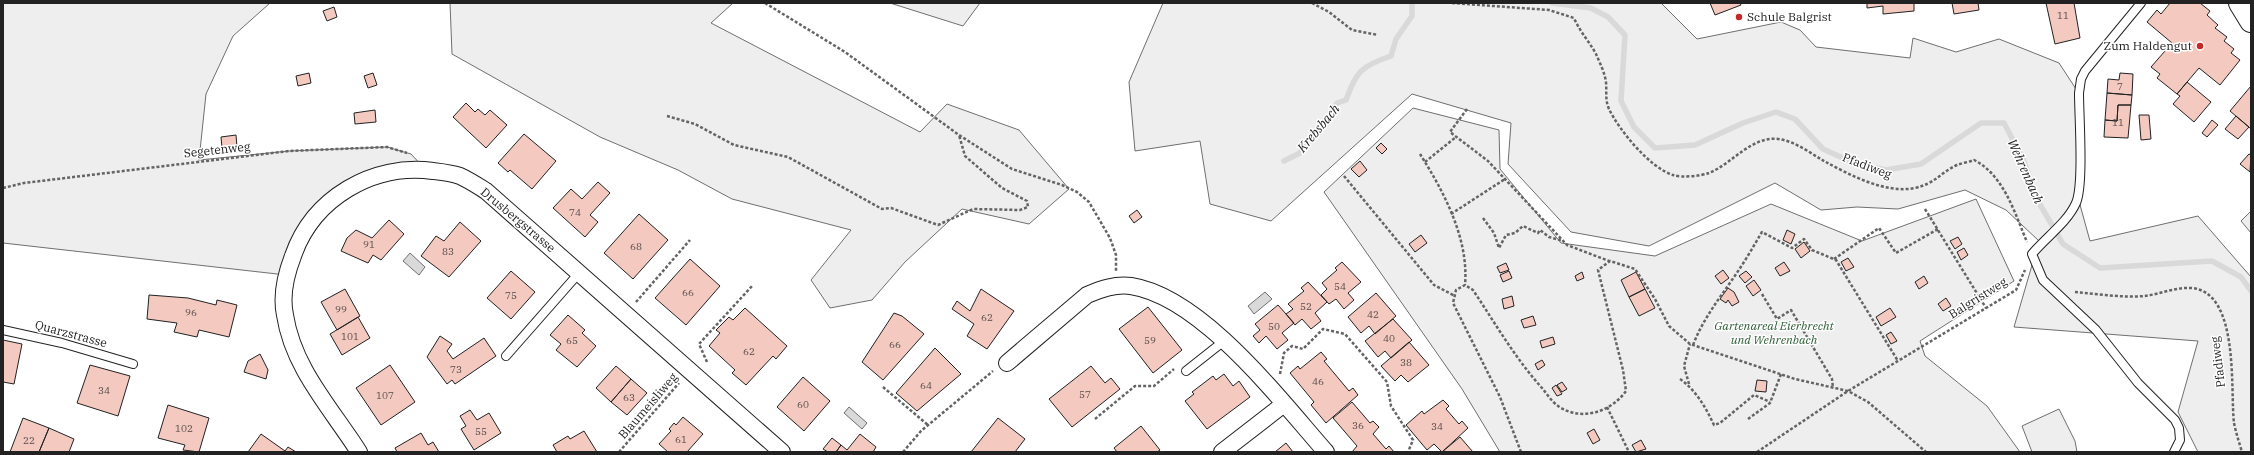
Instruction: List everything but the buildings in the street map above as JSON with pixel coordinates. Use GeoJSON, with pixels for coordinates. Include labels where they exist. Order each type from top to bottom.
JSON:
{"type":"FeatureCollection","features":[{"type":"Feature","properties":{"kind":"main road"},"geometry":{"type":"LineString","coordinates":[[2240,3],[2251,21]]}},
{"type":"Feature","properties":{"kind":"street","name":"Drusbergstrasse"},"geometry":{"type":"LineString","coordinates":[[359,452],[298,361],[290,340],[284,313],[286,274],[298,242],[319,210],[339,194],[358,182],[385,173],[404,170],[426,170],[460,176],[486,191],[782,452]]}},
{"type":"Feature","properties":{"kind":"street"},"geometry":{"type":"LineString","coordinates":[[1007,363],[1087,295],[1116,285],[1144,289],[1177,304],[1224,341],[1284,404],[1326,452]]}},
{"type":"Feature","properties":{"kind":"street"},"geometry":{"type":"LineString","coordinates":[[1222,452],[1284,404]]}},
{"type":"Feature","properties":{"kind":"lane"},"geometry":{"type":"LineString","coordinates":[[2142,3],[2085,70],[2081,79],[2079,93],[2079,186],[2076,202],[2067,218],[2041,243],[2032,254],[2043,280],[2096,330],[2138,383],[2175,420],[2179,428],[2180,440],[2174,452]]}},
{"type":"Feature","properties":{"kind":"lane"},"geometry":{"type":"LineString","coordinates":[[506,356],[579,273]]}},
{"type":"Feature","properties":{"kind":"lane","name":"Quarzstrasse"},"geometry":{"type":"LineString","coordinates":[[3,330],[62,343],[133,364]]}},
{"type":"Feature","properties":{"kind":"lane"},"geometry":{"type":"LineString","coordinates":[[1186,371],[1224,341]]}},
{"type":"Feature","properties":{"kind":"path"},"geometry":{"type":"LineString","coordinates":[[765,3],[845,52],[959,135],[1012,169],[1062,185],[1077,192],[1089,202],[1110,238],[1116,255],[1116,285]]}},
{"type":"Feature","properties":{"kind":"path"},"geometry":{"type":"LineString","coordinates":[[1312,3],[1328,12],[1352,30],[1378,35]]}},
{"type":"Feature","properties":{"kind":"path","name":"Pfadiweg"},"geometry":{"type":"LineString","coordinates":[[1452,3],[1549,10],[1574,18],[1580,33],[1596,54],[1605,77],[1605,96],[1609,108],[1619,126],[1644,156],[1673,175],[1684,176],[1709,173],[1755,144],[1770,139],[1780,139],[1800,146],[1854,176],[1898,190],[1915,188],[1936,181],[1958,164],[1974,160],[1980,163],[2002,186],[2032,254]]}},
{"type":"Feature","properties":{"kind":"path"},"geometry":{"type":"LineString","coordinates":[[1467,109],[1450,132],[1488,161],[1567,245],[1635,269],[1655,299],[1669,326],[1691,345],[1781,374],[1848,391],[1868,402],[1926,452]]}},
{"type":"Feature","properties":{"kind":"path"},"geometry":{"type":"LineString","coordinates":[[667,116],[695,124],[734,145],[788,157],[882,209],[891,208],[938,225],[974,209],[1020,210],[1028,207],[1026,201],[1002,188],[965,156],[959,135]]}},
{"type":"Feature","properties":{"kind":"path"},"geometry":{"type":"LineString","coordinates":[[1425,162],[1456,137]]}},
{"type":"Feature","properties":{"kind":"path","name":"Segetenweg"},"geometry":{"type":"LineString","coordinates":[[3,188],[46,180],[289,151],[387,147],[411,154],[426,170]]}},
{"type":"Feature","properties":{"kind":"path"},"geometry":{"type":"LineString","coordinates":[[1420,154],[1451,214],[1464,250],[1466,271],[1465,285]]}},
{"type":"Feature","properties":{"kind":"path"},"geometry":{"type":"LineString","coordinates":[[1344,176],[1434,285],[1455,296]]}},
{"type":"Feature","properties":{"kind":"path"},"geometry":{"type":"LineString","coordinates":[[1451,214],[1505,179]]}},
{"type":"Feature","properties":{"kind":"path"},"geometry":{"type":"LineString","coordinates":[[1925,209],[1986,308]]}},
{"type":"Feature","properties":{"kind":"path"},"geometry":{"type":"LineString","coordinates":[[1483,218],[1494,234],[1499,248],[1506,235],[1516,233],[1523,226],[1538,233],[1540,230],[1549,237],[1563,241]]}},
{"type":"Feature","properties":{"kind":"path"},"geometry":{"type":"LineString","coordinates":[[1834,259],[1879,228],[1896,254],[1938,229]]}},
{"type":"Feature","properties":{"kind":"path"},"geometry":{"type":"LineString","coordinates":[[1689,385],[1684,366],[1691,345],[1716,302],[1734,277],[1762,232],[1792,248],[1804,239],[1812,250],[1834,259],[1898,361]]}},
{"type":"Feature","properties":{"kind":"path"},"geometry":{"type":"LineString","coordinates":[[625,314],[690,240]]}},
{"type":"Feature","properties":{"kind":"path","name":"Balgristweg"},"geometry":{"type":"LineString","coordinates":[[1757,452],[1848,391],[2016,290],[2032,254]]}},
{"type":"Feature","properties":{"kind":"path"},"geometry":{"type":"LineString","coordinates":[[1465,285],[1473,290],[1532,377],[1558,406],[1573,414],[1593,414],[1618,402],[1626,391],[1623,370],[1598,270],[1610,261]]}},
{"type":"Feature","properties":{"kind":"path","name":"Blaumeisliweg"},"geometry":{"type":"LineString","coordinates":[[619,452],[694,374],[708,366],[699,344],[753,285]]}},
{"type":"Feature","properties":{"kind":"path"},"geometry":{"type":"LineString","coordinates":[[1465,285],[1456,290],[1454,303],[1500,398],[1521,452]]}},
{"type":"Feature","properties":{"kind":"path","name":"Pfadiweg"},"geometry":{"type":"LineString","coordinates":[[2050,287],[2063,292],[2144,296],[2190,288],[2200,291],[2214,300],[2225,320],[2231,365],[2235,425],[2242,452]]}},
{"type":"Feature","properties":{"kind":"path"},"geometry":{"type":"LineString","coordinates":[[1762,294],[1777,319],[1791,310],[1832,379],[1832,388]]}},
{"type":"Feature","properties":{"kind":"path"},"geometry":{"type":"LineString","coordinates":[[1271,390],[1282,372],[1284,353],[1292,346],[1303,349],[1323,329],[1345,334],[1388,382],[1391,406],[1413,440],[1408,452]]}},
{"type":"Feature","properties":{"kind":"path"},"geometry":{"type":"LineString","coordinates":[[903,452],[928,425],[994,370],[1007,363]]}},
{"type":"Feature","properties":{"kind":"path"},"geometry":{"type":"LineString","coordinates":[[1095,419],[1135,386],[1154,386],[1173,369],[1186,371]]}},
{"type":"Feature","properties":{"kind":"path"},"geometry":{"type":"LineString","coordinates":[[1748,419],[1770,402],[1781,374]]}},
{"type":"Feature","properties":{"kind":"path"},"geometry":{"type":"LineString","coordinates":[[1680,379],[1689,385],[1706,408],[1714,425],[1720,423],[1754,395],[1770,402]]}},
{"type":"Feature","properties":{"kind":"path"},"geometry":{"type":"LineString","coordinates":[[883,387],[928,425]]}},
{"type":"Feature","properties":{"kind":"path"},"geometry":{"type":"LineString","coordinates":[[1607,407],[1629,452]]}},
{"type":"Feature","properties":{"kind":"green space"},"geometry":{"type":"Polygon","coordinates":[[[3,3],[270,3],[233,36],[206,94],[199,160],[289,151],[387,147],[411,154],[426,170],[339,194],[286,275],[3,243],[3,3]]]}},
{"type":"Feature","properties":{"kind":"green space"},"geometry":{"type":"Polygon","coordinates":[[[450,3],[733,3],[711,23],[920,132],[947,104],[1019,130],[1069,189],[1029,224],[962,209],[905,262],[872,300],[830,308],[811,280],[851,230],[732,199],[678,170],[600,137],[452,54],[450,3]]]}},
{"type":"Feature","properties":{"kind":"green space"},"geometry":{"type":"Polygon","coordinates":[[[890,3],[980,3],[963,26],[890,3]]]}},
{"type":"Feature","properties":{"kind":"green space"},"geometry":{"type":"Polygon","coordinates":[[[1163,3],[1661,3],[1697,39],[1781,22],[1800,30],[1816,47],[1910,58],[1913,38],[1956,52],[1999,39],[2059,63],[2076,89],[2077,194],[2090,241],[2198,216],[2251,277],[2251,452],[2198,452],[2178,412],[2198,341],[2014,327],[2039,241],[2006,210],[1965,190],[1898,209],[1857,207],[1821,210],[1775,183],[1649,246],[1571,232],[1508,164],[1511,123],[1412,94],[1271,221],[1210,204],[1200,141],[1135,151],[1129,82],[1163,3]]]}},
{"type":"Feature","properties":{"kind":"green space","name":"Gartenareal Eierbrecht und Wehrenbach"},"geometry":{"type":"Polygon","coordinates":[[[1413,108],[1499,130],[1500,169],[1561,243],[1655,256],[1771,204],[1862,241],[1976,199],[2014,281],[1920,341],[1925,356],[1987,406],[2020,452],[1500,452],[1462,389],[1324,192],[1413,108]]]}},
{"type":"Feature","properties":{"kind":"green space"},"geometry":{"type":"Polygon","coordinates":[[[2059,409],[2075,441],[2077,452],[2032,452],[2022,426],[2059,409]]]}},
{"type":"Feature","properties":{"kind":"shaded area"},"geometry":{"type":"Polygon","coordinates":[[[2251,211],[2251,233],[2241,221],[2251,211]]]}},
{"type":"Feature","properties":{"kind":"shaded area"},"geometry":{"type":"Polygon","coordinates":[[[410,253],[425,267],[419,275],[403,261],[410,253]]]}},
{"type":"Feature","properties":{"kind":"shaded area"},"geometry":{"type":"Polygon","coordinates":[[[1265,292],[1272,299],[1254,314],[1248,306],[1265,292]]]}},
{"type":"Feature","properties":{"kind":"shaded area"},"geometry":{"type":"Polygon","coordinates":[[[849,407],[867,423],[862,429],[844,413],[849,407]]]}},
{"type":"Feature","properties":{"kind":"waterway","name":"Krebsbach"},"geometry":{"type":"LineString","coordinates":[[1284,161],[1300,153],[1305,142],[1318,132],[1337,103],[1346,100],[1353,83],[1361,71],[1373,63],[1391,56],[1396,39],[1412,16],[1412,3]]}},
{"type":"Feature","properties":{"kind":"waterway","name":"Wehrenbach"},"geometry":{"type":"LineString","coordinates":[[1552,3],[1591,8],[1608,17],[1625,35],[1621,101],[1634,127],[1655,148],[1695,145],[1743,123],[1776,112],[1795,119],[1823,149],[1854,163],[1886,170],[1921,164],[1981,123],[2004,123],[2023,159],[2038,201],[2063,244],[2100,268],[2212,261],[2241,277],[2251,291]]}},
{"type":"Feature","properties":{"kind":"place","name":"Schule Balgrist"},"geometry":{"type":"Point","coordinates":[1739,17]}},
{"type":"Feature","properties":{"kind":"place","name":"Zum Haldengut"},"geometry":{"type":"Point","coordinates":[2200,46]}}]}
